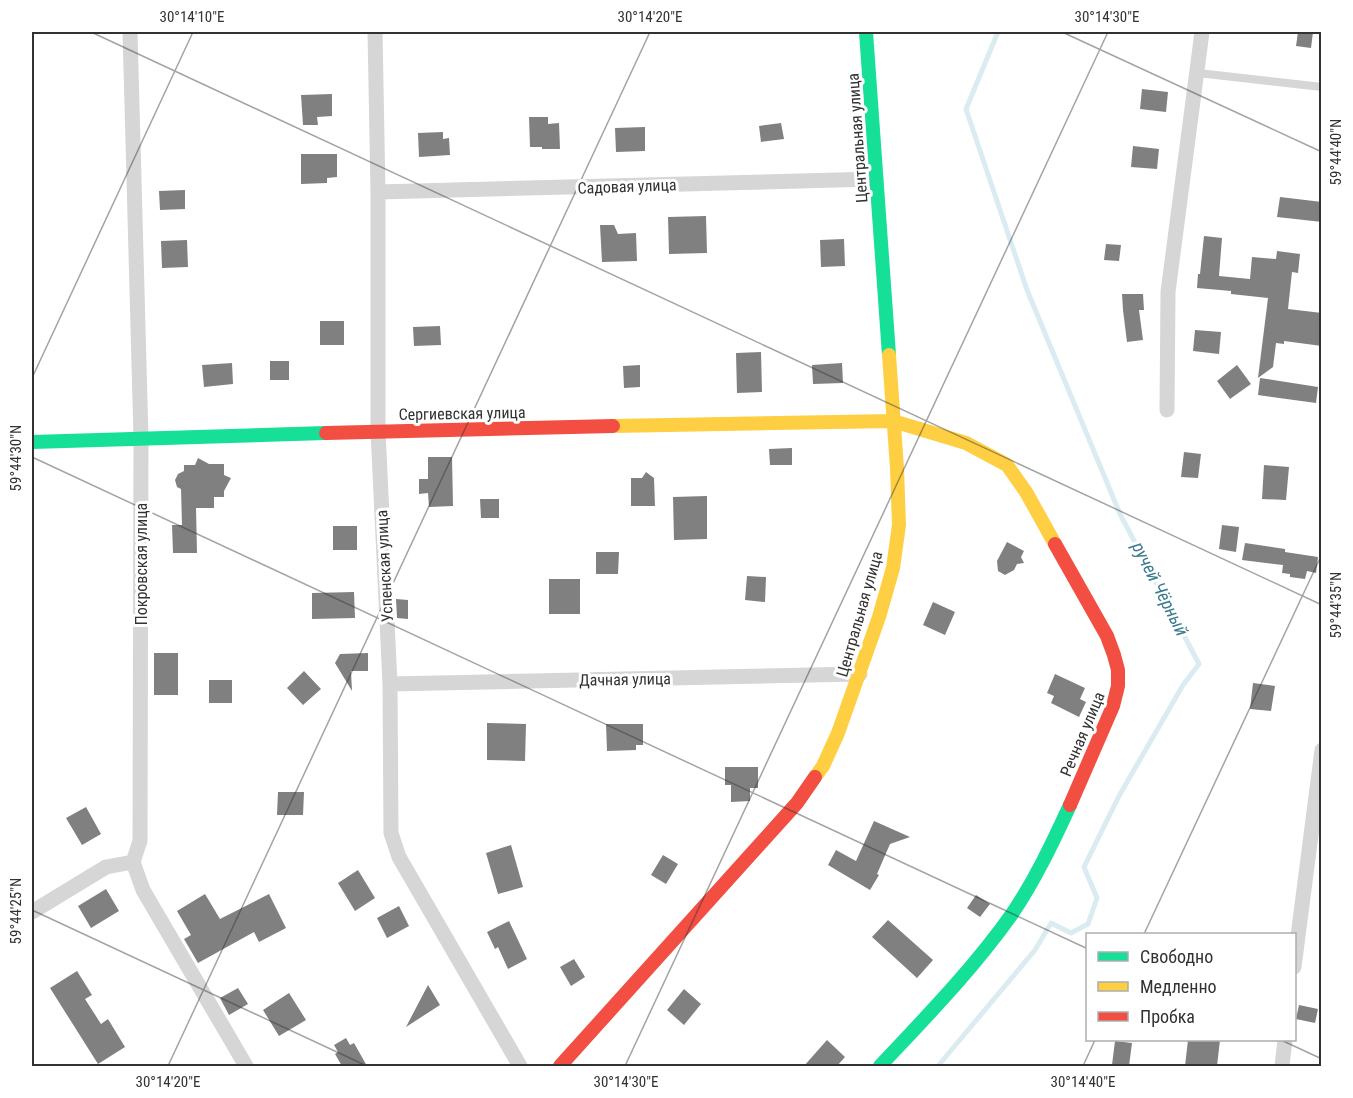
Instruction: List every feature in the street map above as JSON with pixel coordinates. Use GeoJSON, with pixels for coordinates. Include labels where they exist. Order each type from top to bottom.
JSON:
{"type":"FeatureCollection","features":[{"type":"Feature","properties":{"kind":"street","name":"Покровская улица"},"geometry":{"type":"LineString","coordinates":[[130,32],[141,438],[140,841],[133,862]]}},
{"type":"Feature","properties":{"kind":"street","name":"Успенская улица"},"geometry":{"type":"LineString","coordinates":[[375,32],[378,431],[390,684],[391,833],[399,857],[520,1066]]}},
{"type":"Feature","properties":{"kind":"street","name":"Центральная улица"},"geometry":{"type":"LineString","coordinates":[[560,1066],[797,803],[823,766],[838,733],[879,617],[893,568],[899,525],[866,32]]}},
{"type":"Feature","properties":{"kind":"street"},"geometry":{"type":"LineString","coordinates":[[1167,410],[1168,292],[1202,32]]}},
{"type":"Feature","properties":{"kind":"street","name":"Садовая улица"},"geometry":{"type":"LineString","coordinates":[[378,192],[876,179]]}},
{"type":"Feature","properties":{"kind":"street","name":"Сергиевская улица"},"geometry":{"type":"LineString","coordinates":[[32,442],[378,431],[893,421]]}},
{"type":"Feature","properties":{"kind":"street","name":"Речная улица"},"geometry":{"type":"LineString","coordinates":[[880,1066],[979,957],[1028,888],[1052,843],[1113,706],[1120,675],[1116,657],[1107,636],[1026,492],[1007,465],[966,443],[893,421]]}},
{"type":"Feature","properties":{"kind":"street","name":"Дачная улица"},"geometry":{"type":"LineString","coordinates":[[390,684],[860,674]]}},
{"type":"Feature","properties":{"kind":"street"},"geometry":{"type":"LineString","coordinates":[[1296,952],[1322,750]]}},
{"type":"Feature","properties":{"kind":"street"},"geometry":{"type":"LineString","coordinates":[[32,912],[106,867],[133,862],[143,890],[242,1065]]}},
{"type":"Feature","properties":{"kind":"street"},"geometry":{"type":"LineString","coordinates":[[1282,1066],[1285,1041]]}},
{"type":"Feature","properties":{"kind":"lane"},"geometry":{"type":"LineString","coordinates":[[1198,73],[1322,87]]}},
{"type":"Feature","properties":{"kind":"building"},"geometry":{"type":"Polygon","coordinates":[[[1298,32],[1313,32],[1311,48],[1296,46],[1298,32]]]}},
{"type":"Feature","properties":{"kind":"building"},"geometry":{"type":"Polygon","coordinates":[[[1142,89],[1168,92],[1166,112],[1140,109],[1142,89]]]}},
{"type":"Feature","properties":{"kind":"building"},"geometry":{"type":"Polygon","coordinates":[[[332,94],[332,116],[317,117],[318,125],[303,125],[301,95],[332,94]]]}},
{"type":"Feature","properties":{"kind":"building"},"geometry":{"type":"Polygon","coordinates":[[[529,117],[548,117],[548,124],[559,123],[560,149],[530,147],[529,117]]]}},
{"type":"Feature","properties":{"kind":"building"},"geometry":{"type":"Polygon","coordinates":[[[781,123],[784,139],[761,142],[759,126],[781,123]]]}},
{"type":"Feature","properties":{"kind":"building"},"geometry":{"type":"Polygon","coordinates":[[[645,127],[645,151],[616,152],[615,128],[645,127]]]}},
{"type":"Feature","properties":{"kind":"building"},"geometry":{"type":"Polygon","coordinates":[[[443,132],[443,139],[449,138],[450,155],[419,157],[418,133],[443,132]]]}},
{"type":"Feature","properties":{"kind":"building"},"geometry":{"type":"Polygon","coordinates":[[[1133,146],[1159,149],[1157,169],[1131,167],[1133,146]]]}},
{"type":"Feature","properties":{"kind":"building"},"geometry":{"type":"Polygon","coordinates":[[[301,154],[337,154],[337,177],[327,178],[327,183],[301,184],[301,154]]]}},
{"type":"Feature","properties":{"kind":"building"},"geometry":{"type":"Polygon","coordinates":[[[185,190],[185,209],[160,210],[159,191],[185,190]]]}},
{"type":"Feature","properties":{"kind":"building"},"geometry":{"type":"Polygon","coordinates":[[[1280,197],[1322,202],[1322,222],[1277,217],[1280,197]]]}},
{"type":"Feature","properties":{"kind":"building"},"geometry":{"type":"Polygon","coordinates":[[[706,216],[707,253],[669,254],[668,217],[706,216]]]}},
{"type":"Feature","properties":{"kind":"building"},"geometry":{"type":"Polygon","coordinates":[[[600,225],[614,225],[618,234],[636,233],[637,261],[602,262],[600,225]]]}},
{"type":"Feature","properties":{"kind":"building"},"geometry":{"type":"Polygon","coordinates":[[[1204,236],[1222,238],[1219,276],[1250,279],[1252,257],[1276,259],[1277,251],[1300,254],[1298,273],[1292,272],[1288,309],[1322,313],[1322,346],[1284,341],[1284,344],[1276,343],[1273,367],[1258,378],[1268,298],[1197,288],[1204,236]]]}},
{"type":"Feature","properties":{"kind":"building"},"geometry":{"type":"Polygon","coordinates":[[[844,239],[845,266],[821,267],[820,240],[844,239]]]}},
{"type":"Feature","properties":{"kind":"building"},"geometry":{"type":"Polygon","coordinates":[[[187,240],[188,267],[162,268],[161,241],[187,240]]]}},
{"type":"Feature","properties":{"kind":"building"},"geometry":{"type":"Polygon","coordinates":[[[1106,244],[1121,245],[1119,261],[1104,260],[1106,244]]]}},
{"type":"Feature","properties":{"kind":"building"},"geometry":{"type":"Polygon","coordinates":[[[1122,294],[1143,294],[1144,310],[1139,310],[1143,340],[1127,342],[1122,294]]]}},
{"type":"Feature","properties":{"kind":"building"},"geometry":{"type":"Polygon","coordinates":[[[320,321],[344,321],[344,345],[320,345],[320,321]]]}},
{"type":"Feature","properties":{"kind":"building"},"geometry":{"type":"Polygon","coordinates":[[[440,326],[441,345],[414,346],[413,327],[440,326]]]}},
{"type":"Feature","properties":{"kind":"building"},"geometry":{"type":"Polygon","coordinates":[[[1195,330],[1221,332],[1219,354],[1193,351],[1195,330]]]}},
{"type":"Feature","properties":{"kind":"building"},"geometry":{"type":"Polygon","coordinates":[[[761,352],[762,392],[737,393],[736,353],[761,352]]]}},
{"type":"Feature","properties":{"kind":"building"},"geometry":{"type":"Polygon","coordinates":[[[270,361],[289,361],[289,380],[270,380],[270,361]]]}},
{"type":"Feature","properties":{"kind":"building"},"geometry":{"type":"Polygon","coordinates":[[[232,363],[233,384],[204,387],[202,365],[232,363]]]}},
{"type":"Feature","properties":{"kind":"building"},"geometry":{"type":"Polygon","coordinates":[[[842,363],[843,383],[813,384],[812,365],[842,363]]]}},
{"type":"Feature","properties":{"kind":"building"},"geometry":{"type":"Polygon","coordinates":[[[640,365],[640,387],[624,388],[623,366],[640,365]]]}},
{"type":"Feature","properties":{"kind":"building"},"geometry":{"type":"Polygon","coordinates":[[[1237,365],[1251,384],[1230,399],[1217,381],[1237,365]]]}},
{"type":"Feature","properties":{"kind":"building"},"geometry":{"type":"Polygon","coordinates":[[[1260,378],[1318,387],[1316,403],[1258,395],[1260,378]]]}},
{"type":"Feature","properties":{"kind":"building"},"geometry":{"type":"Polygon","coordinates":[[[792,448],[792,465],[770,465],[769,449],[792,448]]]}},
{"type":"Feature","properties":{"kind":"building"},"geometry":{"type":"Polygon","coordinates":[[[1184,452],[1201,454],[1198,478],[1181,477],[1184,452]]]}},
{"type":"Feature","properties":{"kind":"building"},"geometry":{"type":"Polygon","coordinates":[[[428,457],[452,457],[453,506],[429,507],[428,493],[419,494],[419,479],[428,479],[428,457]]]}},
{"type":"Feature","properties":{"kind":"building"},"geometry":{"type":"Polygon","coordinates":[[[198,458],[209,464],[224,464],[224,475],[231,478],[224,491],[224,497],[214,497],[214,508],[196,508],[197,553],[173,553],[172,525],[182,525],[181,489],[177,487],[175,480],[178,474],[184,471],[184,465],[195,465],[198,458]]]}},
{"type":"Feature","properties":{"kind":"building"},"geometry":{"type":"Polygon","coordinates":[[[1264,465],[1289,467],[1286,500],[1262,499],[1264,465]]]}},
{"type":"Feature","properties":{"kind":"building"},"geometry":{"type":"Polygon","coordinates":[[[646,472],[654,478],[655,506],[631,506],[631,478],[642,478],[646,472]]]}},
{"type":"Feature","properties":{"kind":"building"},"geometry":{"type":"Polygon","coordinates":[[[707,496],[707,539],[674,540],[673,497],[707,496]]]}},
{"type":"Feature","properties":{"kind":"building"},"geometry":{"type":"Polygon","coordinates":[[[480,499],[499,499],[499,518],[481,518],[480,499]]]}},
{"type":"Feature","properties":{"kind":"building"},"geometry":{"type":"Polygon","coordinates":[[[1222,525],[1239,527],[1236,552],[1219,549],[1222,525]]]}},
{"type":"Feature","properties":{"kind":"building"},"geometry":{"type":"Polygon","coordinates":[[[333,526],[357,526],[357,550],[333,550],[333,526]]]}},
{"type":"Feature","properties":{"kind":"building"},"geometry":{"type":"Polygon","coordinates":[[[1007,542],[1024,551],[1021,557],[1024,563],[1017,564],[1014,570],[1005,575],[998,571],[997,561],[1007,542]]]}},
{"type":"Feature","properties":{"kind":"building"},"geometry":{"type":"Polygon","coordinates":[[[1245,543],[1318,557],[1316,573],[1307,571],[1305,579],[1290,577],[1290,574],[1282,573],[1283,565],[1242,560],[1245,543]]]}},
{"type":"Feature","properties":{"kind":"building"},"geometry":{"type":"Polygon","coordinates":[[[596,552],[619,552],[618,574],[596,574],[596,552]]]}},
{"type":"Feature","properties":{"kind":"building"},"geometry":{"type":"Polygon","coordinates":[[[747,576],[766,577],[765,602],[745,600],[747,576]]]}},
{"type":"Feature","properties":{"kind":"building"},"geometry":{"type":"Polygon","coordinates":[[[549,579],[580,579],[580,614],[549,614],[549,579]]]}},
{"type":"Feature","properties":{"kind":"building"},"geometry":{"type":"Polygon","coordinates":[[[354,592],[355,618],[312,619],[312,593],[354,592]]]}},
{"type":"Feature","properties":{"kind":"building"},"geometry":{"type":"Polygon","coordinates":[[[396,599],[408,600],[408,619],[397,618],[396,599]]]}},
{"type":"Feature","properties":{"kind":"building"},"geometry":{"type":"Polygon","coordinates":[[[933,602],[955,612],[945,635],[923,625],[933,602]]]}},
{"type":"Feature","properties":{"kind":"building"},"geometry":{"type":"Polygon","coordinates":[[[154,653],[178,653],[178,695],[154,695],[154,653]]]}},
{"type":"Feature","properties":{"kind":"building"},"geometry":{"type":"Polygon","coordinates":[[[368,653],[368,671],[351,671],[352,691],[335,663],[340,654],[368,653]]]}},
{"type":"Feature","properties":{"kind":"building"},"geometry":{"type":"Polygon","coordinates":[[[304,671],[321,689],[303,705],[287,688],[304,671]]]}},
{"type":"Feature","properties":{"kind":"building"},"geometry":{"type":"Polygon","coordinates":[[[1055,674],[1085,688],[1080,699],[1086,702],[1079,717],[1051,703],[1054,696],[1047,693],[1055,674]]]}},
{"type":"Feature","properties":{"kind":"building"},"geometry":{"type":"Polygon","coordinates":[[[209,680],[232,680],[232,703],[209,703],[209,680]]]}},
{"type":"Feature","properties":{"kind":"building"},"geometry":{"type":"Polygon","coordinates":[[[1253,683],[1275,686],[1271,711],[1250,709],[1253,683]]]}},
{"type":"Feature","properties":{"kind":"building"},"geometry":{"type":"Polygon","coordinates":[[[487,723],[526,724],[525,761],[487,760],[487,723]]]}},
{"type":"Feature","properties":{"kind":"building"},"geometry":{"type":"Polygon","coordinates":[[[606,724],[643,724],[643,745],[636,745],[636,750],[607,751],[606,724]]]}},
{"type":"Feature","properties":{"kind":"building"},"geometry":{"type":"Polygon","coordinates":[[[725,767],[758,767],[758,788],[750,788],[750,801],[731,802],[731,785],[725,785],[725,767]]]}},
{"type":"Feature","properties":{"kind":"building"},"geometry":{"type":"Polygon","coordinates":[[[278,792],[304,792],[303,815],[277,815],[278,792]]]}},
{"type":"Feature","properties":{"kind":"building"},"geometry":{"type":"Polygon","coordinates":[[[86,807],[101,834],[82,845],[66,818],[86,807]]]}},
{"type":"Feature","properties":{"kind":"building"},"geometry":{"type":"Polygon","coordinates":[[[874,821],[910,837],[890,844],[877,874],[879,875],[870,890],[828,865],[836,850],[856,861],[874,821]]]}},
{"type":"Feature","properties":{"kind":"building"},"geometry":{"type":"Polygon","coordinates":[[[511,845],[523,887],[498,894],[486,853],[511,845]]]}},
{"type":"Feature","properties":{"kind":"building"},"geometry":{"type":"Polygon","coordinates":[[[663,855],[678,864],[666,884],[651,875],[663,855]]]}},
{"type":"Feature","properties":{"kind":"building"},"geometry":{"type":"Polygon","coordinates":[[[358,870],[375,898],[355,911],[338,883],[358,870]]]}},
{"type":"Feature","properties":{"kind":"building"},"geometry":{"type":"Polygon","coordinates":[[[106,889],[119,911],[91,928],[78,906],[106,889]]]}},
{"type":"Feature","properties":{"kind":"building"},"geometry":{"type":"Polygon","coordinates":[[[205,894],[220,919],[269,894],[286,928],[259,942],[254,932],[198,963],[184,939],[191,935],[177,911],[205,894]]]}},
{"type":"Feature","properties":{"kind":"building"},"geometry":{"type":"Polygon","coordinates":[[[976,895],[990,904],[980,917],[967,908],[976,895]]]}},
{"type":"Feature","properties":{"kind":"building"},"geometry":{"type":"Polygon","coordinates":[[[399,906],[409,926],[387,938],[377,918],[399,906]]]}},
{"type":"Feature","properties":{"kind":"building"},"geometry":{"type":"Polygon","coordinates":[[[888,920],[933,960],[917,978],[872,937],[888,920]]]}},
{"type":"Feature","properties":{"kind":"building"},"geometry":{"type":"Polygon","coordinates":[[[509,921],[527,959],[508,969],[498,947],[495,949],[487,932],[509,921]]]}},
{"type":"Feature","properties":{"kind":"building"},"geometry":{"type":"Polygon","coordinates":[[[574,959],[585,977],[571,986],[560,967],[574,959]]]}},
{"type":"Feature","properties":{"kind":"building"},"geometry":{"type":"Polygon","coordinates":[[[77,971],[92,995],[85,999],[101,1024],[108,1019],[125,1047],[98,1064],[50,988],[77,971]]]}},
{"type":"Feature","properties":{"kind":"building"},"geometry":{"type":"Polygon","coordinates":[[[428,985],[440,1005],[406,1027],[428,985]]]}},
{"type":"Feature","properties":{"kind":"building"},"geometry":{"type":"Polygon","coordinates":[[[238,988],[248,1004],[229,1015],[220,998],[238,988]]]}},
{"type":"Feature","properties":{"kind":"building"},"geometry":{"type":"Polygon","coordinates":[[[684,989],[701,1004],[684,1025],[667,1010],[684,989]]]}},
{"type":"Feature","properties":{"kind":"building"},"geometry":{"type":"Polygon","coordinates":[[[289,993],[306,1020],[279,1036],[263,1010],[289,993]]]}},
{"type":"Feature","properties":{"kind":"building"},"geometry":{"type":"Polygon","coordinates":[[[1299,1005],[1318,1009],[1315,1023],[1296,1019],[1299,1005]]]}},
{"type":"Feature","properties":{"kind":"building"},"geometry":{"type":"Polygon","coordinates":[[[346,1038],[350,1045],[354,1043],[367,1066],[342,1066],[335,1054],[338,1052],[334,1045],[346,1038]]]}},
{"type":"Feature","properties":{"kind":"building"},"geometry":{"type":"Polygon","coordinates":[[[827,1040],[845,1057],[837,1066],[804,1066],[827,1040]]]}},
{"type":"Feature","properties":{"kind":"building"},"geometry":{"type":"Polygon","coordinates":[[[1115,1041],[1132,1043],[1129,1066],[1112,1065],[1115,1041]]]}},
{"type":"Feature","properties":{"kind":"building"},"geometry":{"type":"Polygon","coordinates":[[[1188,1041],[1220,1041],[1217,1066],[1185,1066],[1188,1041]]]}},
{"type":"Feature","properties":{"kind":"waterway","name":"ручей Чёрный"},"geometry":{"type":"LineString","coordinates":[[938,1066],[1035,950],[1051,923],[1071,933],[1088,924],[1097,898],[1084,867],[1119,796],[1183,685],[1199,664],[1120,514],[1027,290],[966,109],[998,32]]}},
{"type":"Feature","properties":{"kind":"traffic: fast"},"geometry":{"type":"LineString","coordinates":[[866,32],[889,355]]}},
{"type":"Feature","properties":{"kind":"traffic: fast"},"geometry":{"type":"LineString","coordinates":[[32,442],[326,433]]}},
{"type":"Feature","properties":{"kind":"traffic: fast"},"geometry":{"type":"LineString","coordinates":[[880,1066],[932,1011],[1012,914],[1036,874],[1070,805]]}},
{"type":"Feature","properties":{"kind":"traffic: slow"},"geometry":{"type":"LineString","coordinates":[[815,777],[823,766],[838,733],[879,617],[893,568],[899,525],[889,355]]}},
{"type":"Feature","properties":{"kind":"traffic: slow"},"geometry":{"type":"LineString","coordinates":[[613,426],[893,421],[966,443],[1007,465],[1026,492],[1055,544]]}},
{"type":"Feature","properties":{"kind":"traffic: jam"},"geometry":{"type":"LineString","coordinates":[[326,433],[613,426]]}},
{"type":"Feature","properties":{"kind":"traffic: jam"},"geometry":{"type":"LineString","coordinates":[[1055,544],[1107,636],[1118,670],[1118,686],[1113,706],[1070,805]]}},
{"type":"Feature","properties":{"kind":"traffic: jam"},"geometry":{"type":"LineString","coordinates":[[560,1066],[797,803],[815,777]]}}]}
